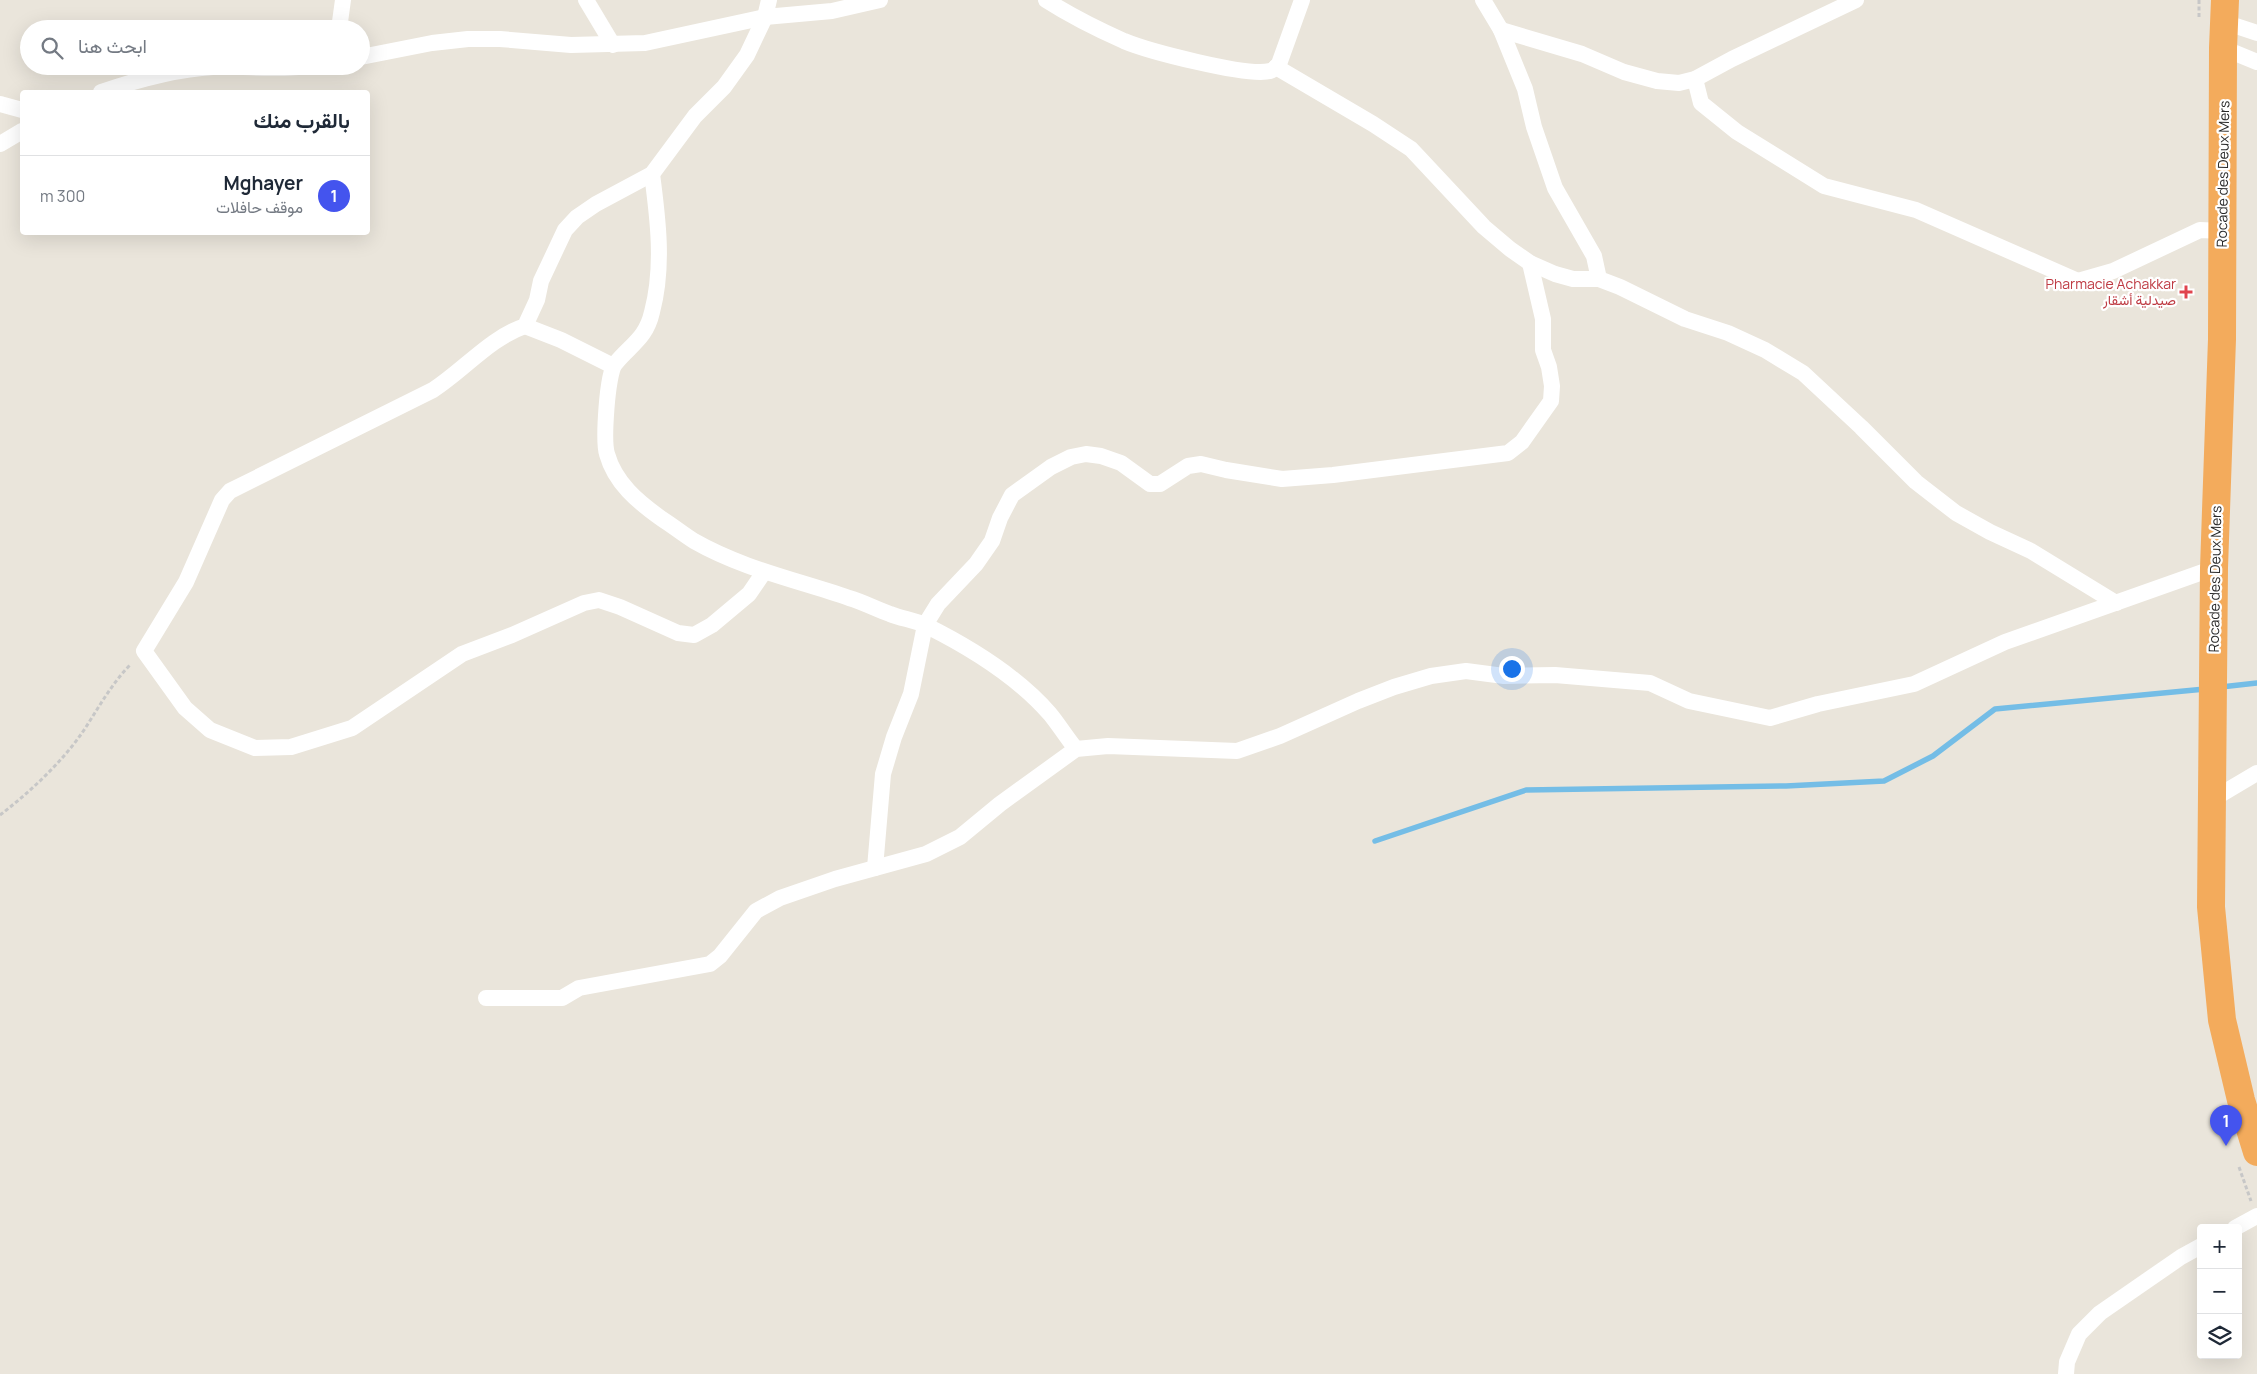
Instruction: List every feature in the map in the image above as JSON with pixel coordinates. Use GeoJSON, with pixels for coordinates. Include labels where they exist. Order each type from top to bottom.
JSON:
{"type":"FeatureCollection","features":[{"type":"Feature","properties":{"kind":"highway","name":"Rocade des Deux Mers"},"geometry":{"type":"LineString","coordinates":[[2224,23],[2222,339],[2214,568],[2211,907],[2222,1020],[2241,1100],[2257,1152]]}},
{"type":"Feature","properties":{"kind":"street"},"geometry":{"type":"LineString","coordinates":[[340,20],[343,0]]}},
{"type":"Feature","properties":{"kind":"street"},"geometry":{"type":"LineString","coordinates":[[586,0],[613,45]]}},
{"type":"Feature","properties":{"kind":"street"},"geometry":{"type":"LineString","coordinates":[[525,326],[537,300],[541,281],[555,246],[565,230],[577,217],[596,204],[652,174],[695,116],[724,87],[747,55],[766,17],[769,0]]}},
{"type":"Feature","properties":{"kind":"street"},"geometry":{"type":"LineString","coordinates":[[370,55],[432,43],[468,39],[500,39],[570,45],[645,43],[677,38],[766,17],[832,11],[880,0]]}},
{"type":"Feature","properties":{"kind":"street"},"geometry":{"type":"LineString","coordinates":[[1046,0],[1126,42],[1171,55],[1238,70],[1263,72],[1276,67],[1282,58],[1302,0]]}},
{"type":"Feature","properties":{"kind":"street"},"geometry":{"type":"LineString","coordinates":[[1483,0],[1501,30],[1525,90],[1534,128],[1555,188],[1594,256],[1599,279]]}},
{"type":"Feature","properties":{"kind":"street"},"geometry":{"type":"LineString","coordinates":[[1501,30],[1582,54],[1624,72],[1657,81],[1678,83],[1695,80],[1732,59],[1856,0]]}},
{"type":"Feature","properties":{"kind":"street"},"geometry":{"type":"LineString","coordinates":[[2224,23],[2257,32]]}},
{"type":"Feature","properties":{"kind":"street"},"geometry":{"type":"LineString","coordinates":[[2224,23],[2257,62]]}},
{"type":"Feature","properties":{"kind":"street"},"geometry":{"type":"LineString","coordinates":[[1276,67],[1366,120],[1411,150],[1484,226],[1510,250],[1530,264],[1555,274],[1574,278],[1599,279],[1620,287],[1685,319],[1735,336],[1765,350],[1803,373],[1916,482],[1956,513],[2031,552],[2116,603]]}},
{"type":"Feature","properties":{"kind":"street"},"geometry":{"type":"LineString","coordinates":[[108,90],[140,80],[166,75]]}},
{"type":"Feature","properties":{"kind":"street"},"geometry":{"type":"LineString","coordinates":[[1695,80],[1701,103],[1737,132],[1824,186],[1916,210],[2078,281],[2113,272],[2200,230],[2222,231]]}},
{"type":"Feature","properties":{"kind":"street"},"geometry":{"type":"LineString","coordinates":[[0,104],[20,109]]}},
{"type":"Feature","properties":{"kind":"street"},"geometry":{"type":"LineString","coordinates":[[0,144],[20,132]]}},
{"type":"Feature","properties":{"kind":"street"},"geometry":{"type":"LineString","coordinates":[[652,174],[656,206],[659,268],[652,313],[643,336],[613,366],[605,431],[606,453],[614,471],[629,494],[694,541],[764,572],[850,598],[891,615],[924,625],[1003,672],[1049,714],[1076,749]]}},
{"type":"Feature","properties":{"kind":"street"},"geometry":{"type":"LineString","coordinates":[[875,868],[883,774],[894,737],[911,694],[924,625],[938,604],[976,564],[987,549],[1012,495],[1051,467],[1071,457],[1086,454],[1101,456],[1121,463],[1150,484],[1160,484],[1188,466],[1201,464],[1282,479],[1333,475],[1508,453],[1522,442],[1551,401],[1552,386],[1549,367],[1543,350],[1543,319],[1530,264]]}},
{"type":"Feature","properties":{"kind":"street"},"geometry":{"type":"LineString","coordinates":[[613,366],[561,340],[525,326],[513,330],[471,360],[453,377],[433,390],[230,491],[222,500],[186,582],[144,651],[185,708],[210,730],[255,748],[290,747],[352,728],[462,654],[512,635],[584,603],[599,600],[620,607],[678,633],[694,635],[712,625],[748,594],[764,572]]}},
{"type":"Feature","properties":{"kind":"street"},"geometry":{"type":"LineString","coordinates":[[486,998],[562,998],[579,988],[710,964],[720,956],[756,911],[780,898],[926,854],[960,837],[1000,804],[1076,749],[1108,746],[1237,751],[1280,736],[1358,700],[1394,687],[1431,676],[1466,671],[1504,676],[1555,675],[1650,684],[1689,701],[1770,718],[1818,704],[1914,684],[2005,642],[2214,568]]}},
{"type":"Feature","properties":{"kind":"street"},"geometry":{"type":"LineString","coordinates":[[2213,799],[2257,773]]}},
{"type":"Feature","properties":{"kind":"street"},"geometry":{"type":"LineString","coordinates":[[2242,1224],[2257,1216]]}},
{"type":"Feature","properties":{"kind":"street"},"geometry":{"type":"LineString","coordinates":[[2066,1374],[2067,1362],[2079,1334],[2100,1313],[2181,1257],[2197,1248]]}},
{"type":"Feature","properties":{"kind":"path"},"geometry":{"type":"LineString","coordinates":[[0,815],[22,798],[72,746],[112,685],[144,651]]}},
{"type":"Feature","properties":{"kind":"waterway"},"geometry":{"type":"LineString","coordinates":[[2221,687],[2257,683]]}},
{"type":"Feature","properties":{"kind":"waterway"},"geometry":{"type":"LineString","coordinates":[[1375,841],[1526,790],[1786,786],[1884,781],[1933,756],[1995,709],[2205,689]]}},
{"type":"Feature","properties":{"kind":"place","name":"Pharmacie Achakkar صيدلية أشقار"},"geometry":{"type":"Point","coordinates":[2186,292]}},
{"type":"Feature","properties":{"kind":"place","name":"Mghayer"},"geometry":{"type":"Point","coordinates":[2226,1146]}}]}
